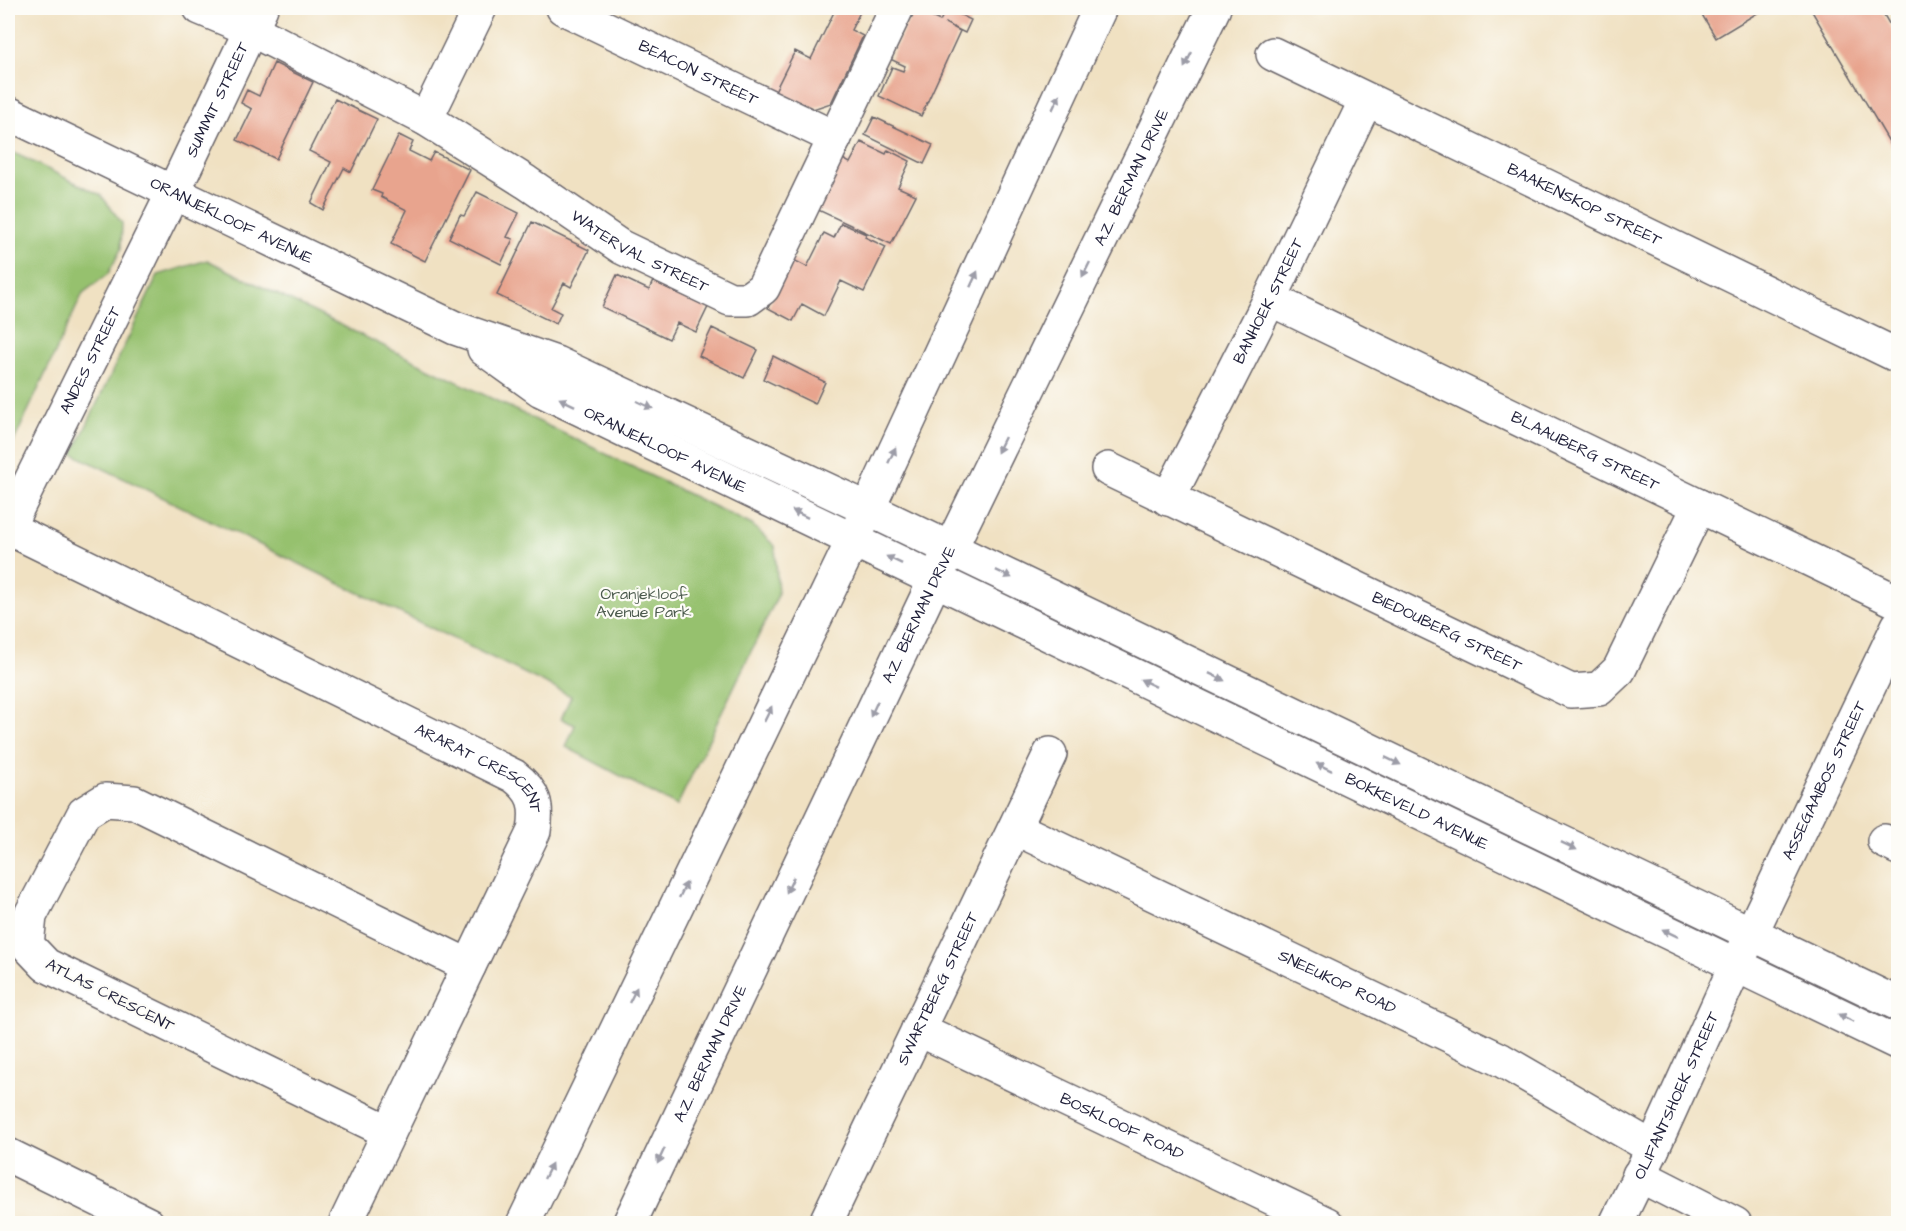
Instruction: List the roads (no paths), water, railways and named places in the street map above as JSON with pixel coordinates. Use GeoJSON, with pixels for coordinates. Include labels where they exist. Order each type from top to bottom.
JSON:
{"type":"FeatureCollection","features":[{"type":"Feature","properties":{"kind":"street","name":"WATERVAL STREET"},"geometry":{"type":"LineString","coordinates":[[200,8],[256,18],[426,119],[621,246],[713,292],[740,301],[757,295],[763,288],[897,8]]}},
{"type":"Feature","properties":{"kind":"street"},"geometry":{"type":"LineString","coordinates":[[426,119],[480,8]]}},
{"type":"Feature","properties":{"kind":"street","name":"BEACON STREET"},"geometry":{"type":"LineString","coordinates":[[562,8],[835,138]]}},
{"type":"Feature","properties":{"kind":"street"},"geometry":{"type":"LineString","coordinates":[[523,1224],[868,508],[1100,8]]}},
{"type":"Feature","properties":{"kind":"street","name":"A.Z. BERMAN DRIVE"},"geometry":{"type":"LineString","coordinates":[[629,1224],[935,580],[1214,8]]}},
{"type":"Feature","properties":{"kind":"street","name":"SUMMIT STREET"},"geometry":{"type":"LineString","coordinates":[[173,193],[256,18]]}},
{"type":"Feature","properties":{"kind":"street","name":"BAAKENSKOP STREET"},"geometry":{"type":"LineString","coordinates":[[1273,54],[1899,356]]}},
{"type":"Feature","properties":{"kind":"street","name":"BANHOEK STREET"},"geometry":{"type":"LineString","coordinates":[[1168,499],[1270,299],[1366,100]]}},
{"type":"Feature","properties":{"kind":"street","name":"ORANJEKLOOF AVENUE"},"geometry":{"type":"LineString","coordinates":[[8,113],[455,328],[556,363],[951,549]]}},
{"type":"Feature","properties":{"kind":"street","name":"ANDES STREET"},"geometry":{"type":"LineString","coordinates":[[8,528],[173,193]]}},
{"type":"Feature","properties":{"kind":"street","name":"BLAAUBERG STREET"},"geometry":{"type":"LineString","coordinates":[[1270,299],[1899,602]]}},
{"type":"Feature","properties":{"kind":"street","name":"ORANJEKLOOF AVENUE"},"geometry":{"type":"LineString","coordinates":[[455,328],[541,390],[935,580]]}},
{"type":"Feature","properties":{"kind":"street","name":"BIEDOUBERG STREET"},"geometry":{"type":"LineString","coordinates":[[1108,469],[1571,691],[1599,689],[1619,670],[1700,506]]}},
{"type":"Feature","properties":{"kind":"street","name":"ARARAT CRESCENT"},"geometry":{"type":"LineString","coordinates":[[8,528],[514,776],[526,785],[534,799],[537,813],[534,831],[345,1224]]}},
{"type":"Feature","properties":{"kind":"street"},"geometry":{"type":"LineString","coordinates":[[951,549],[1899,1004]]}},
{"type":"Feature","properties":{"kind":"street","name":"BOKKEVELD AVENUE"},"geometry":{"type":"LineString","coordinates":[[935,580],[1899,1043]]}},
{"type":"Feature","properties":{"kind":"street","name":"ASSEGAAIBOS STREET"},"geometry":{"type":"LineString","coordinates":[[1736,965],[1899,626]]}},
{"type":"Feature","properties":{"kind":"street","name":"SWARTBERG STREET"},"geometry":{"type":"LineString","coordinates":[[825,1224],[1050,754]]}},
{"type":"Feature","properties":{"kind":"street","name":"ATLAS CRESCENT"},"geometry":{"type":"LineString","coordinates":[[389,1132],[46,965],[27,945],[30,916],[84,813],[105,800],[134,802],[469,966]]}},
{"type":"Feature","properties":{"kind":"street","name":"SNEEUKOP ROAD"},"geometry":{"type":"LineString","coordinates":[[1015,828],[1501,1060],[1735,1224]]}},
{"type":"Feature","properties":{"kind":"street","name":"OLIFANTSHOEK STREET"},"geometry":{"type":"LineString","coordinates":[[1616,1224],[1736,965]]}},
{"type":"Feature","properties":{"kind":"street","name":"BOSKLOOF ROAD"},"geometry":{"type":"LineString","coordinates":[[918,1029],[1327,1224]]}},
{"type":"Feature","properties":{"kind":"street"},"geometry":{"type":"LineString","coordinates":[[8,1155],[148,1224]]}},
{"type":"Feature","properties":{"kind":"park label","name":"Oranjekloof Avenue Park"},"geometry":{"type":"Point","coordinates":[644,603]}}]}
